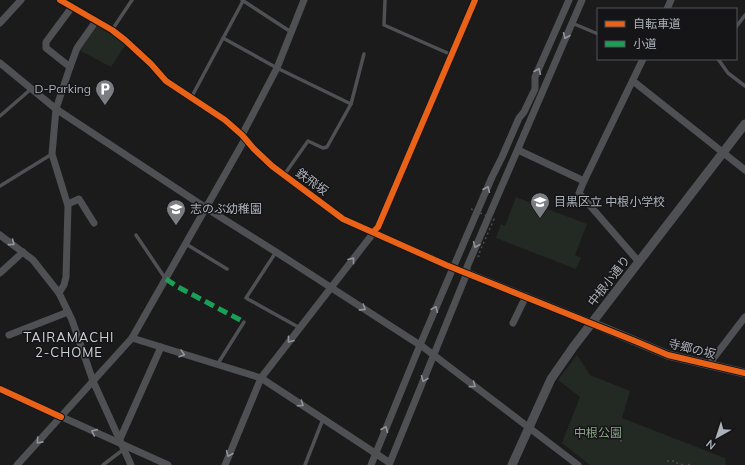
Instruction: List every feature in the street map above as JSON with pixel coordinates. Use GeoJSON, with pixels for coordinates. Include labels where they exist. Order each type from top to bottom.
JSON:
{"type":"FeatureCollection","features":[{"type":"Feature","properties":{"kind":"street"},"geometry":{"type":"LineString","coordinates":[[0,23],[21,0]]}},
{"type":"Feature","properties":{"kind":"street","name":"鉄飛坂"},"geometry":{"type":"LineString","coordinates":[[60,0],[112,30],[125,40],[151,64],[166,81],[225,120],[272,166],[343,219],[460,270],[592,324]]}},
{"type":"Feature","properties":{"kind":"street"},"geometry":{"type":"LineString","coordinates":[[17,465],[132,338],[206,208],[243,137],[277,68],[304,0]]}},
{"type":"Feature","properties":{"kind":"street"},"geometry":{"type":"LineString","coordinates":[[225,465],[261,378],[378,227],[475,0]]}},
{"type":"Feature","properties":{"kind":"street"},"geometry":{"type":"LineString","coordinates":[[132,338],[261,378],[390,463],[432,354],[492,177],[519,118],[524,112],[534,89],[535,77],[569,0]]}},
{"type":"Feature","properties":{"kind":"street"},"geometry":{"type":"LineString","coordinates":[[371,465],[377,454],[421,346],[460,270],[467,267],[582,0]]}},
{"type":"Feature","properties":{"kind":"street"},"geometry":{"type":"LineString","coordinates":[[70,67],[46,48],[46,42],[72,7]]}},
{"type":"Feature","properties":{"kind":"street"},"geometry":{"type":"LineString","coordinates":[[59,293],[64,285],[66,277],[68,204],[52,154],[56,109],[77,48],[96,21]]}},
{"type":"Feature","properties":{"kind":"street"},"geometry":{"type":"LineString","coordinates":[[639,262],[579,193],[643,60]]}},
{"type":"Feature","properties":{"kind":"street"},"geometry":{"type":"LineString","coordinates":[[0,63],[56,109],[206,208],[421,346],[578,465]]}},
{"type":"Feature","properties":{"kind":"street"},"geometry":{"type":"LineString","coordinates":[[633,81],[745,170]]}},
{"type":"Feature","properties":{"kind":"street","name":"中根小通り"},"geometry":{"type":"LineString","coordinates":[[512,465],[550,379],[745,124]]}},
{"type":"Feature","properties":{"kind":"street"},"geometry":{"type":"LineString","coordinates":[[518,150],[584,182]]}},
{"type":"Feature","properties":{"kind":"street"},"geometry":{"type":"LineString","coordinates":[[68,204],[79,199],[94,223]]}},
{"type":"Feature","properties":{"kind":"street"},"geometry":{"type":"LineString","coordinates":[[0,235],[33,260],[59,293],[68,312],[93,381],[131,465]]}},
{"type":"Feature","properties":{"kind":"street"},"geometry":{"type":"LineString","coordinates":[[0,273],[23,252]]}},
{"type":"Feature","properties":{"kind":"street"},"geometry":{"type":"LineString","coordinates":[[513,324],[526,296]]}},
{"type":"Feature","properties":{"kind":"street"},"geometry":{"type":"LineString","coordinates":[[9,334],[68,312]]}},
{"type":"Feature","properties":{"kind":"street"},"geometry":{"type":"LineString","coordinates":[[709,364],[745,317]]}},
{"type":"Feature","properties":{"kind":"street","name":"寺郷の坂"},"geometry":{"type":"LineString","coordinates":[[592,324],[668,355],[745,373]]}},
{"type":"Feature","properties":{"kind":"street"},"geometry":{"type":"LineString","coordinates":[[122,444],[162,348]]}},
{"type":"Feature","properties":{"kind":"street"},"geometry":{"type":"LineString","coordinates":[[0,389],[168,465]]}},
{"type":"Feature","properties":{"kind":"lane"},"geometry":{"type":"LineString","coordinates":[[112,30],[132,0]]}},
{"type":"Feature","properties":{"kind":"lane"},"geometry":{"type":"LineString","coordinates":[[191,98],[243,0],[291,32]]}},
{"type":"Feature","properties":{"kind":"lane"},"geometry":{"type":"LineString","coordinates":[[385,0],[384,25],[452,55]]}},
{"type":"Feature","properties":{"kind":"lane"},"geometry":{"type":"LineString","coordinates":[[737,26],[745,15]]}},
{"type":"Feature","properties":{"kind":"lane"},"geometry":{"type":"LineString","coordinates":[[572,22],[597,34]]}},
{"type":"Feature","properties":{"kind":"lane"},"geometry":{"type":"LineString","coordinates":[[223,38],[277,68],[350,104]]}},
{"type":"Feature","properties":{"kind":"lane"},"geometry":{"type":"LineString","coordinates":[[284,175],[308,141],[323,148],[327,147],[350,104],[364,54]]}},
{"type":"Feature","properties":{"kind":"lane"},"geometry":{"type":"LineString","coordinates":[[719,60],[728,73],[745,86]]}},
{"type":"Feature","properties":{"kind":"lane"},"geometry":{"type":"LineString","coordinates":[[0,116],[31,89]]}},
{"type":"Feature","properties":{"kind":"lane"},"geometry":{"type":"LineString","coordinates":[[0,186],[52,154]]}},
{"type":"Feature","properties":{"kind":"lane"},"geometry":{"type":"LineString","coordinates":[[136,235],[166,279]]}},
{"type":"Feature","properties":{"kind":"lane"},"geometry":{"type":"LineString","coordinates":[[186,244],[227,269]]}},
{"type":"Feature","properties":{"kind":"lane"},"geometry":{"type":"LineString","coordinates":[[276,252],[246,298],[300,328]]}},
{"type":"Feature","properties":{"kind":"lane"},"geometry":{"type":"LineString","coordinates":[[217,365],[244,322]]}},
{"type":"Feature","properties":{"kind":"lane"},"geometry":{"type":"LineString","coordinates":[[305,465],[323,419]]}},
{"type":"Feature","properties":{"kind":"lane"},"geometry":{"type":"LineString","coordinates":[[103,465],[122,444]]}},
{"type":"Feature","properties":{"kind":"path"},"geometry":{"type":"LineString","coordinates":[[471,209],[494,219],[478,256],[481,257]]}},
{"type":"Feature","properties":{"kind":"path"},"geometry":{"type":"LineString","coordinates":[[620,441],[624,440]]}},
{"type":"Feature","properties":{"kind":"path"},"geometry":{"type":"LineString","coordinates":[[667,461],[675,461],[684,465]]}},
{"type":"Feature","properties":{"kind":"path"},"geometry":{"type":"LineString","coordinates":[[688,465],[692,465]]}},
{"type":"Feature","properties":{"kind":"green space"},"geometry":{"type":"Polygon","coordinates":[[[97,26],[126,44],[111,67],[79,50],[97,26]]]}},
{"type":"Feature","properties":{"kind":"green space"},"geometry":{"type":"Polygon","coordinates":[[[516,197],[587,224],[575,255],[581,258],[576,269],[496,238],[501,224],[505,226],[516,197]]]}},
{"type":"Feature","properties":{"kind":"green space","name":"中根公園"},"geometry":{"type":"Polygon","coordinates":[[[577,355],[590,375],[630,391],[622,418],[725,458],[726,465],[590,465],[562,443],[580,397],[558,380],[577,355]]]}},
{"type":"Feature","properties":{"kind":"marked path"},"geometry":{"type":"LineString","coordinates":[[166,279],[178,287],[244,322]]}},
{"type":"Feature","properties":{"kind":"cycle path"},"geometry":{"type":"LineString","coordinates":[[60,0],[112,30],[125,40],[151,64],[166,81],[225,120],[272,166],[343,219],[446,265],[668,355],[745,373]]}},
{"type":"Feature","properties":{"kind":"cycle path"},"geometry":{"type":"LineString","coordinates":[[373,232],[378,227],[475,0]]}},
{"type":"Feature","properties":{"kind":"cycle path"},"geometry":{"type":"LineString","coordinates":[[0,389],[61,417]]}},
{"type":"Feature","properties":{"kind":"place","name":"D-Parking"},"geometry":{"type":"Point","coordinates":[105,106]}},
{"type":"Feature","properties":{"kind":"place","name":"目黒区立 中根小学校"},"geometry":{"type":"Point","coordinates":[540,219]}},
{"type":"Feature","properties":{"kind":"place","name":"志のぶ幼稚園"},"geometry":{"type":"Point","coordinates":[176,226]}},
{"type":"Feature","properties":{"kind":"district","name":"TAIRAMACHI 2-CHOME"},"geometry":{"type":"Point","coordinates":[69,344]}}]}
